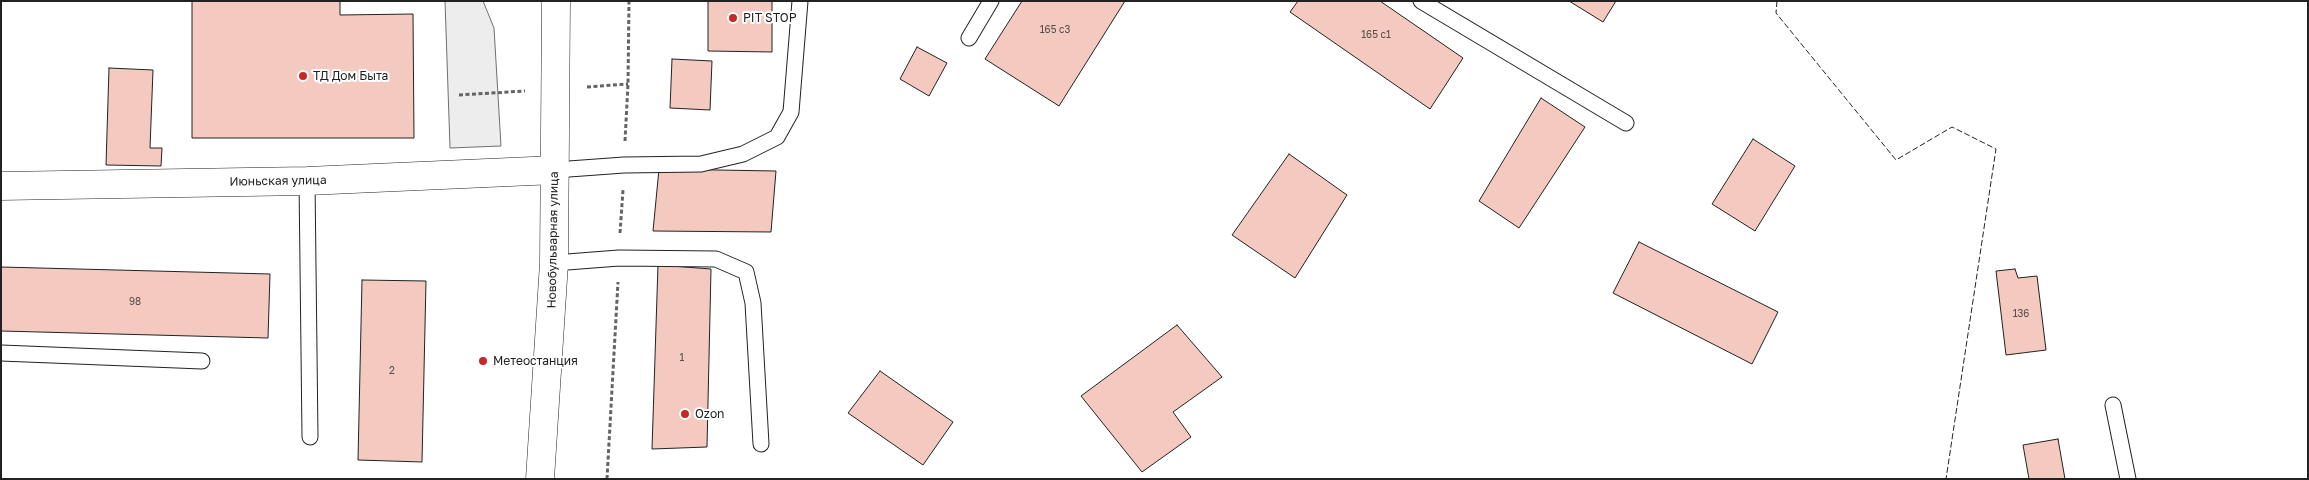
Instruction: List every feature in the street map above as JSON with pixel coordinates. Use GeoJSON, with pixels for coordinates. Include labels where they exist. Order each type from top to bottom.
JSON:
{"type":"FeatureCollection","features":[{"type":"Feature","properties":{"kind":"street","name":"Новобульварная улица"},"geometry":{"type":"LineString","coordinates":[[540,479],[554,263],[556,1]]}},
{"type":"Feature","properties":{"kind":"street","name":"Июньская улица"},"geometry":{"type":"LineString","coordinates":[[1,186],[307,180],[555,170]]}},
{"type":"Feature","properties":{"kind":"lane"},"geometry":{"type":"LineString","coordinates":[[555,170],[624,165],[701,164],[743,154],[777,137],[791,112],[800,1]]}},
{"type":"Feature","properties":{"kind":"lane"},"geometry":{"type":"LineString","coordinates":[[969,38],[991,1]]}},
{"type":"Feature","properties":{"kind":"lane"},"geometry":{"type":"LineString","coordinates":[[1421,1],[1626,123]]}},
{"type":"Feature","properties":{"kind":"lane"},"geometry":{"type":"LineString","coordinates":[[307,180],[310,437]]}},
{"type":"Feature","properties":{"kind":"lane"},"geometry":{"type":"LineString","coordinates":[[554,263],[619,258],[716,259],[746,272],[753,303],[761,444]]}},
{"type":"Feature","properties":{"kind":"lane"},"geometry":{"type":"LineString","coordinates":[[1,353],[202,361]]}},
{"type":"Feature","properties":{"kind":"lane"},"geometry":{"type":"LineString","coordinates":[[2113,405],[2128,479]]}},
{"type":"Feature","properties":{"kind":"path"},"geometry":{"type":"LineString","coordinates":[[628,84],[629,1]]}},
{"type":"Feature","properties":{"kind":"shaded area"},"geometry":{"type":"Polygon","coordinates":[[[445,1],[483,1],[494,28],[501,146],[450,148],[445,1]]]}},
{"type":"Feature","properties":{"kind":"building","name":"ТД Дом Быта"},"geometry":{"type":"Polygon","coordinates":[[[192,1],[340,1],[340,15],[413,14],[414,138],[192,138],[192,1]]]}},
{"type":"Feature","properties":{"kind":"building"},"geometry":{"type":"Polygon","coordinates":[[[708,1],[772,1],[772,52],[708,51],[708,1]]]}},
{"type":"Feature","properties":{"kind":"building"},"geometry":{"type":"Polygon","coordinates":[[[1022,1],[1125,1],[1059,106],[985,59],[1022,1]]]}},
{"type":"Feature","properties":{"kind":"building"},"geometry":{"type":"Polygon","coordinates":[[[1298,1],[1380,1],[1463,58],[1430,109],[1290,12],[1298,1]]]}},
{"type":"Feature","properties":{"kind":"building"},"geometry":{"type":"Polygon","coordinates":[[[1569,1],[1616,1],[1603,22],[1569,1]]]}},
{"type":"Feature","properties":{"kind":"building"},"geometry":{"type":"Polygon","coordinates":[[[917,47],[947,63],[929,96],[900,79],[917,47]]]}},
{"type":"Feature","properties":{"kind":"building"},"geometry":{"type":"Polygon","coordinates":[[[672,59],[712,61],[710,110],[670,108],[672,59]]]}},
{"type":"Feature","properties":{"kind":"building"},"geometry":{"type":"Polygon","coordinates":[[[109,68],[153,70],[150,148],[162,148],[161,166],[106,165],[109,68]]]}},
{"type":"Feature","properties":{"kind":"building"},"geometry":{"type":"Polygon","coordinates":[[[1541,98],[1585,127],[1519,228],[1479,201],[1541,98]]]}},
{"type":"Feature","properties":{"kind":"building"},"geometry":{"type":"Polygon","coordinates":[[[1753,139],[1795,166],[1755,231],[1712,204],[1753,139]]]}},
{"type":"Feature","properties":{"kind":"building"},"geometry":{"type":"Polygon","coordinates":[[[1289,154],[1347,195],[1295,278],[1232,235],[1289,154]]]}},
{"type":"Feature","properties":{"kind":"building"},"geometry":{"type":"Polygon","coordinates":[[[659,169],[776,171],[771,232],[653,231],[659,169]]]}},
{"type":"Feature","properties":{"kind":"building"},"geometry":{"type":"Polygon","coordinates":[[[1639,242],[1778,312],[1752,364],[1613,293],[1639,242]]]}},
{"type":"Feature","properties":{"kind":"building"},"geometry":{"type":"Polygon","coordinates":[[[658,265],[711,269],[707,447],[652,449],[658,265]]]}},
{"type":"Feature","properties":{"kind":"building"},"geometry":{"type":"Polygon","coordinates":[[[1,267],[270,274],[268,338],[1,331],[1,267]]]}},
{"type":"Feature","properties":{"kind":"building"},"geometry":{"type":"Polygon","coordinates":[[[2015,269],[2018,278],[2037,276],[2046,350],[2006,355],[1996,271],[2015,269]]]}},
{"type":"Feature","properties":{"kind":"building"},"geometry":{"type":"Polygon","coordinates":[[[362,280],[426,281],[422,462],[358,460],[362,280]]]}},
{"type":"Feature","properties":{"kind":"building"},"geometry":{"type":"Polygon","coordinates":[[[1177,325],[1222,377],[1173,412],[1191,437],[1142,472],[1081,396],[1177,325]]]}},
{"type":"Feature","properties":{"kind":"building"},"geometry":{"type":"Polygon","coordinates":[[[880,371],[953,422],[923,465],[848,413],[880,371]]]}},
{"type":"Feature","properties":{"kind":"building"},"geometry":{"type":"Polygon","coordinates":[[[2058,439],[2065,479],[2029,479],[2023,445],[2058,439]]]}},
{"type":"Feature","properties":{"kind":"fence"},"geometry":{"type":"LineString","coordinates":[[1777,1],[1776,13],[1896,160],[1952,127],[1996,149],[1946,479]]}},
{"type":"Feature","properties":{"kind":"place","name":"PIT STOP"},"geometry":{"type":"Point","coordinates":[733,18]}},
{"type":"Feature","properties":{"kind":"place","name":"ТД Дом Быта"},"geometry":{"type":"Point","coordinates":[303,76]}},
{"type":"Feature","properties":{"kind":"place","name":"Метеостанция"},"geometry":{"type":"Point","coordinates":[483,361]}},
{"type":"Feature","properties":{"kind":"place","name":"Ozon"},"geometry":{"type":"Point","coordinates":[685,414]}}]}
